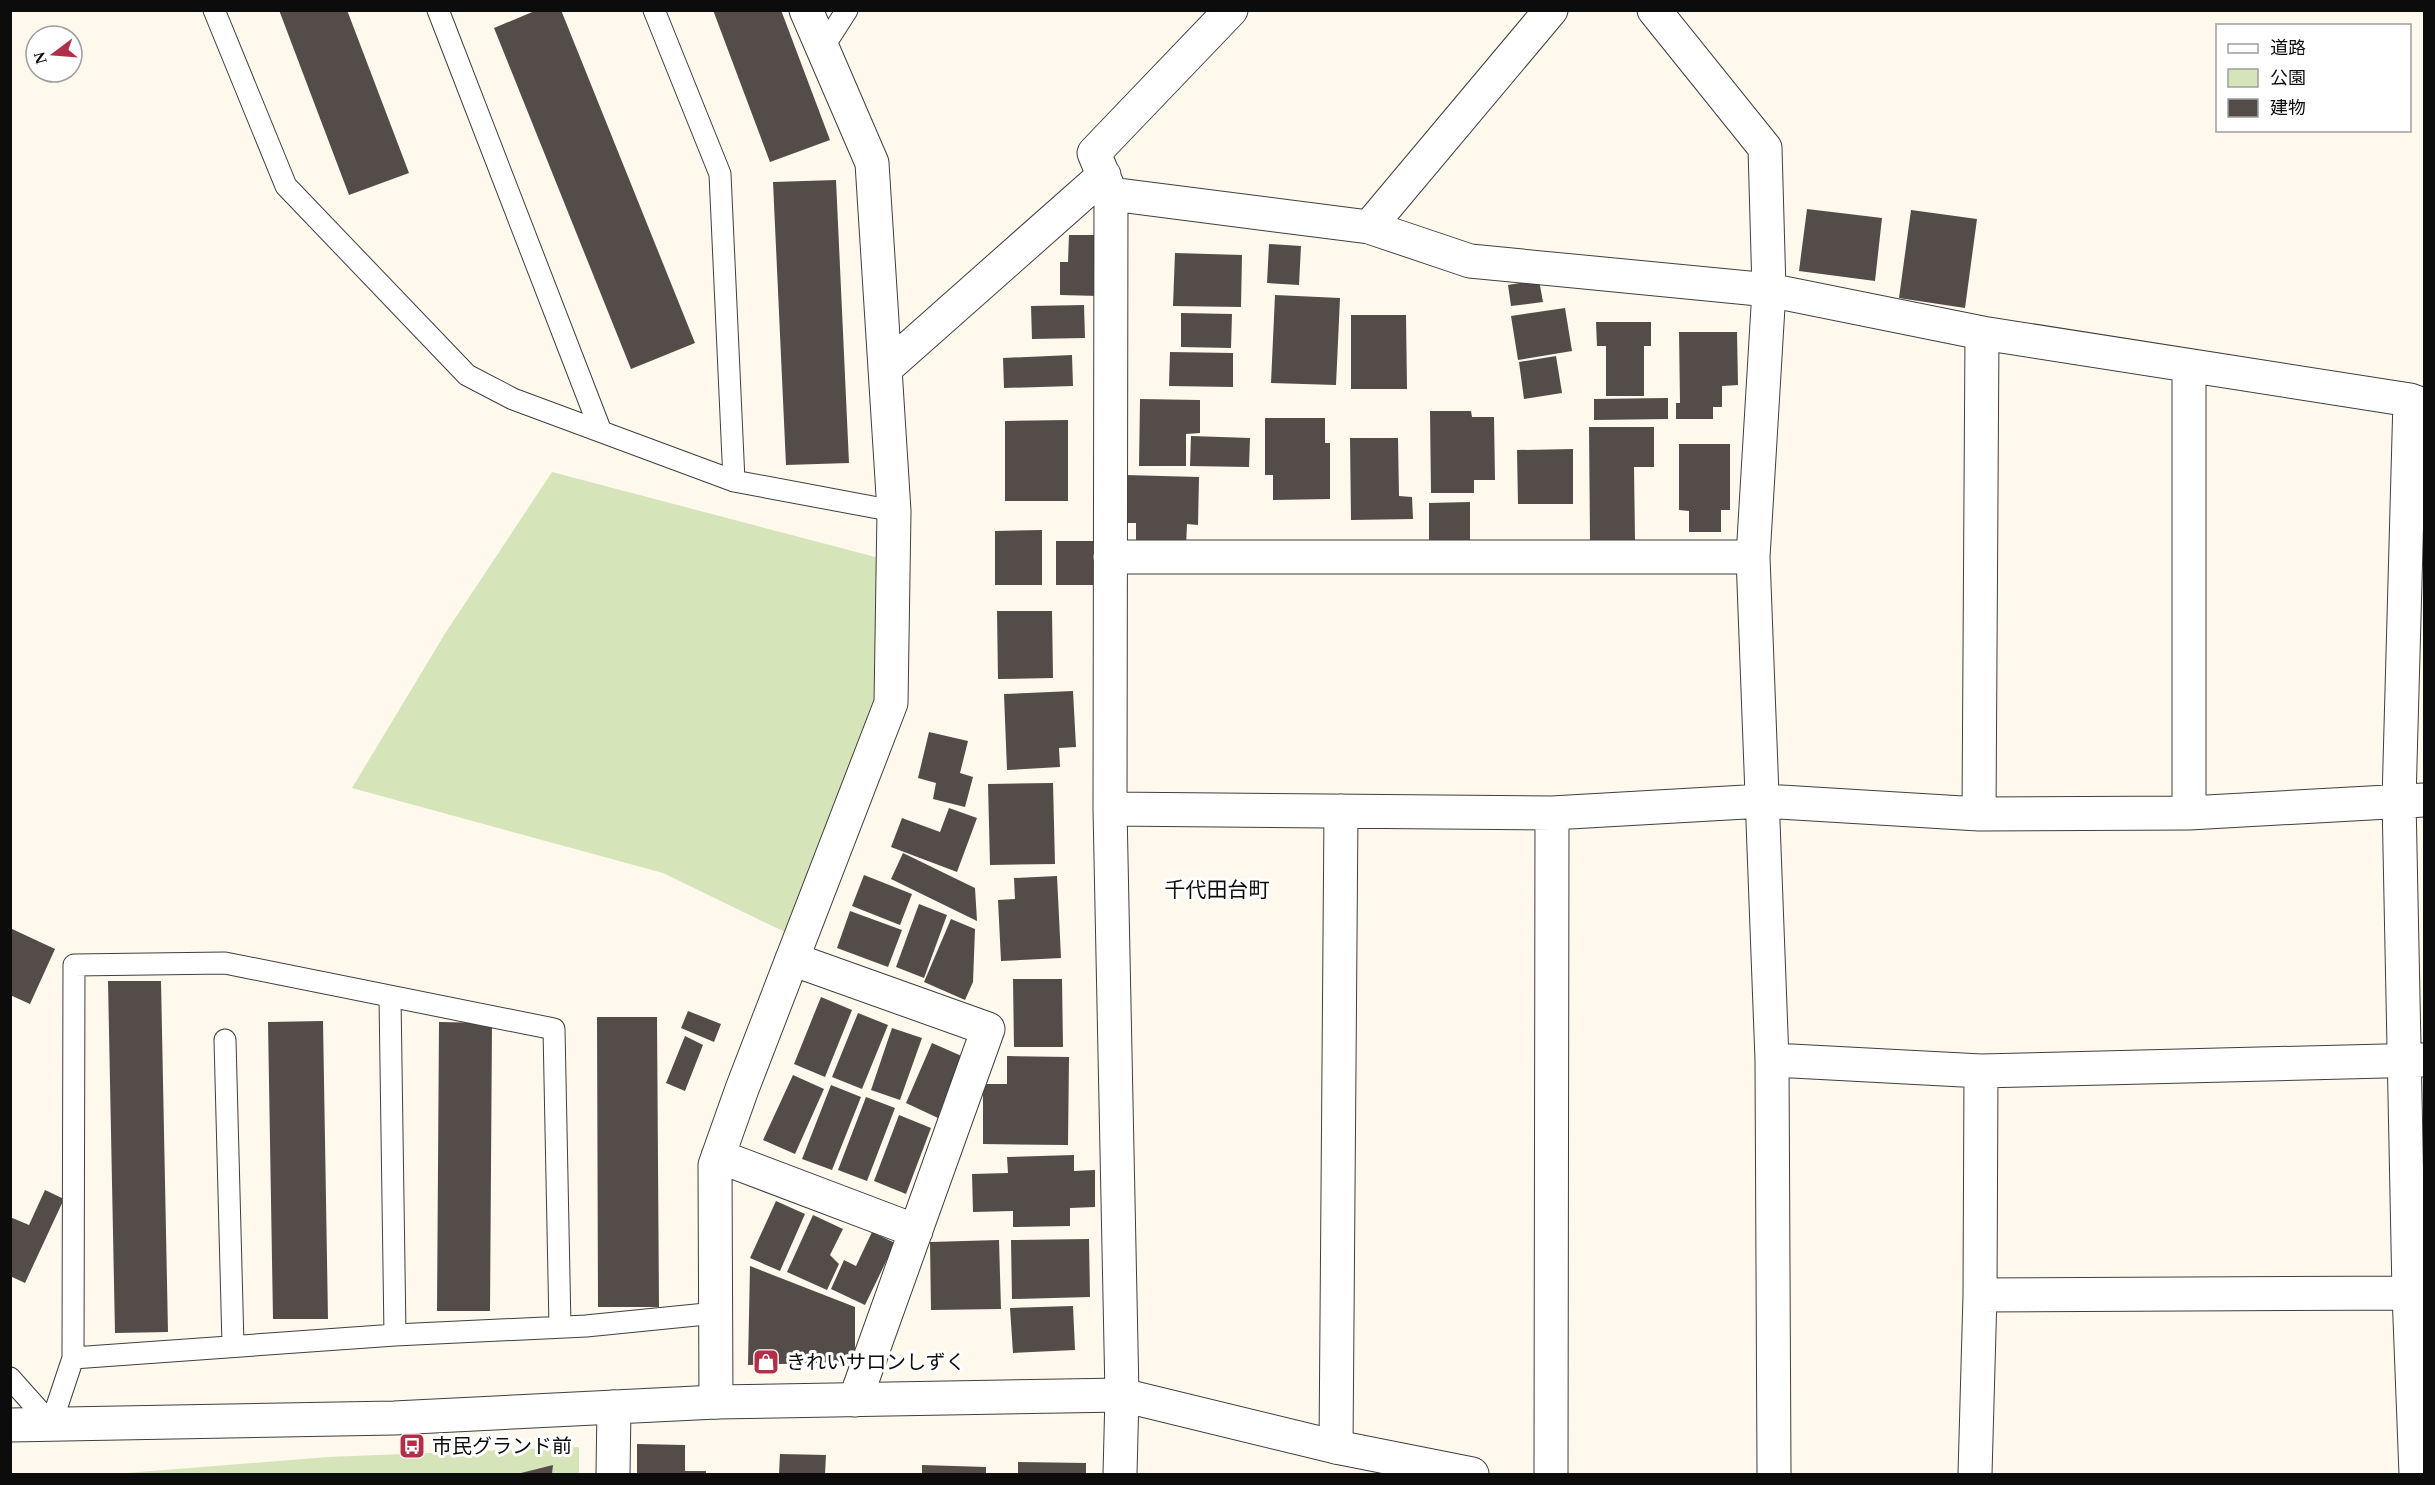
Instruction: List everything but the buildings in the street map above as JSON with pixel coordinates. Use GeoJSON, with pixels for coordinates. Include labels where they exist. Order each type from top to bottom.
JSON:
{"type":"FeatureCollection","features":[{"type":"Feature","properties":{"kind":"street"},"geometry":{"type":"LineString","coordinates":[[716,1402],[716,1165],[718,1156],[891,704],[894,511],[872,163],[806,10]]}},
{"type":"Feature","properties":{"kind":"street"},"geometry":{"type":"LineString","coordinates":[[1120,1474],[1122,1395],[1110,809],[1108,185],[1094,153],[1231,10]]}},
{"type":"Feature","properties":{"kind":"street"},"geometry":{"type":"LineString","coordinates":[[1369,227],[1551,10]]}},
{"type":"Feature","properties":{"kind":"street"},"geometry":{"type":"LineString","coordinates":[[1654,10],[1765,148],[1768,290],[1753,557],[1772,1060],[1774,1474]]}},
{"type":"Feature","properties":{"kind":"street"},"geometry":{"type":"LineString","coordinates":[[885,369],[1108,185],[1369,227],[1470,261],[1768,290],[1982,333],[2417,403],[2412,800],[2417,1293],[2416,1474]]}},
{"type":"Feature","properties":{"kind":"street"},"geometry":{"type":"LineString","coordinates":[[1979,814],[1982,333]]}},
{"type":"Feature","properties":{"kind":"street"},"geometry":{"type":"LineString","coordinates":[[2189,366],[2189,813]]}},
{"type":"Feature","properties":{"kind":"street"},"geometry":{"type":"LineString","coordinates":[[1110,557],[1753,557]]}},
{"type":"Feature","properties":{"kind":"street"},"geometry":{"type":"LineString","coordinates":[[1110,809],[1552,813],[1763,801],[1979,814],[2189,813],[2412,800]]}},
{"type":"Feature","properties":{"kind":"street"},"geometry":{"type":"LineString","coordinates":[[1336,1447],[1341,811]]}},
{"type":"Feature","properties":{"kind":"street"},"geometry":{"type":"LineString","coordinates":[[1551,1474],[1552,813]]}},
{"type":"Feature","properties":{"kind":"street"},"geometry":{"type":"LineString","coordinates":[[792,959],[988,1029],[855,1400]]}},
{"type":"Feature","properties":{"kind":"street"},"geometry":{"type":"LineString","coordinates":[[1772,1060],[1980,1071],[2414,1060]]}},
{"type":"Feature","properties":{"kind":"street"},"geometry":{"type":"LineString","coordinates":[[1975,1474],[1980,1295],[1980,1071]]}},
{"type":"Feature","properties":{"kind":"street"},"geometry":{"type":"LineString","coordinates":[[718,1156],[916,1231]]}},
{"type":"Feature","properties":{"kind":"street"},"geometry":{"type":"LineString","coordinates":[[1980,1295],[2417,1293]]}},
{"type":"Feature","properties":{"kind":"street"},"geometry":{"type":"LineString","coordinates":[[10,1425],[394,1418],[716,1402],[1122,1395],[1336,1447],[1472,1474]]}},
{"type":"Feature","properties":{"kind":"street"},"geometry":{"type":"LineString","coordinates":[[613,1474],[614,1407]]}},
{"type":"Feature","properties":{"kind":"lane"},"geometry":{"type":"LineString","coordinates":[[214,10],[286,186],[467,375],[513,399],[600,429],[734,481],[894,511]]}},
{"type":"Feature","properties":{"kind":"lane"},"geometry":{"type":"LineString","coordinates":[[438,10],[600,429]]}},
{"type":"Feature","properties":{"kind":"lane"},"geometry":{"type":"LineString","coordinates":[[654,10],[720,174],[734,481]]}},
{"type":"Feature","properties":{"kind":"lane"},"geometry":{"type":"LineString","coordinates":[[822,49],[847,10]]}},
{"type":"Feature","properties":{"kind":"lane"},"geometry":{"type":"LineString","coordinates":[[10,1378],[51,1424],[73,1358],[74,965],[225,963],[554,1029],[560,1327]]}},
{"type":"Feature","properties":{"kind":"lane"},"geometry":{"type":"LineString","coordinates":[[390,997],[395,1335]]}},
{"type":"Feature","properties":{"kind":"lane"},"geometry":{"type":"LineString","coordinates":[[225,1040],[233,1345]]}},
{"type":"Feature","properties":{"kind":"lane"},"geometry":{"type":"LineString","coordinates":[[73,1358],[233,1345],[560,1327],[716,1313]]}},
{"type":"Feature","properties":{"kind":"green space"},"geometry":{"type":"Polygon","coordinates":[[[552,472],[883,559],[880,697],[789,934],[663,873],[352,788],[446,632],[552,472]]]}},
{"type":"Feature","properties":{"kind":"green space"},"geometry":{"type":"Polygon","coordinates":[[[579,1447],[579,1474],[114,1474],[328,1457],[579,1447]]]}},
{"type":"Feature","properties":{"kind":"place","name":"きれいサロンしずく"},"geometry":{"type":"Point","coordinates":[766,1362]}},
{"type":"Feature","properties":{"kind":"place","name":"市民グランド前"},"geometry":{"type":"Point","coordinates":[412,1446]}},
{"type":"Feature","properties":{"kind":"district","name":"千代田台町"},"geometry":{"type":"Point","coordinates":[1217,890]}}]}
